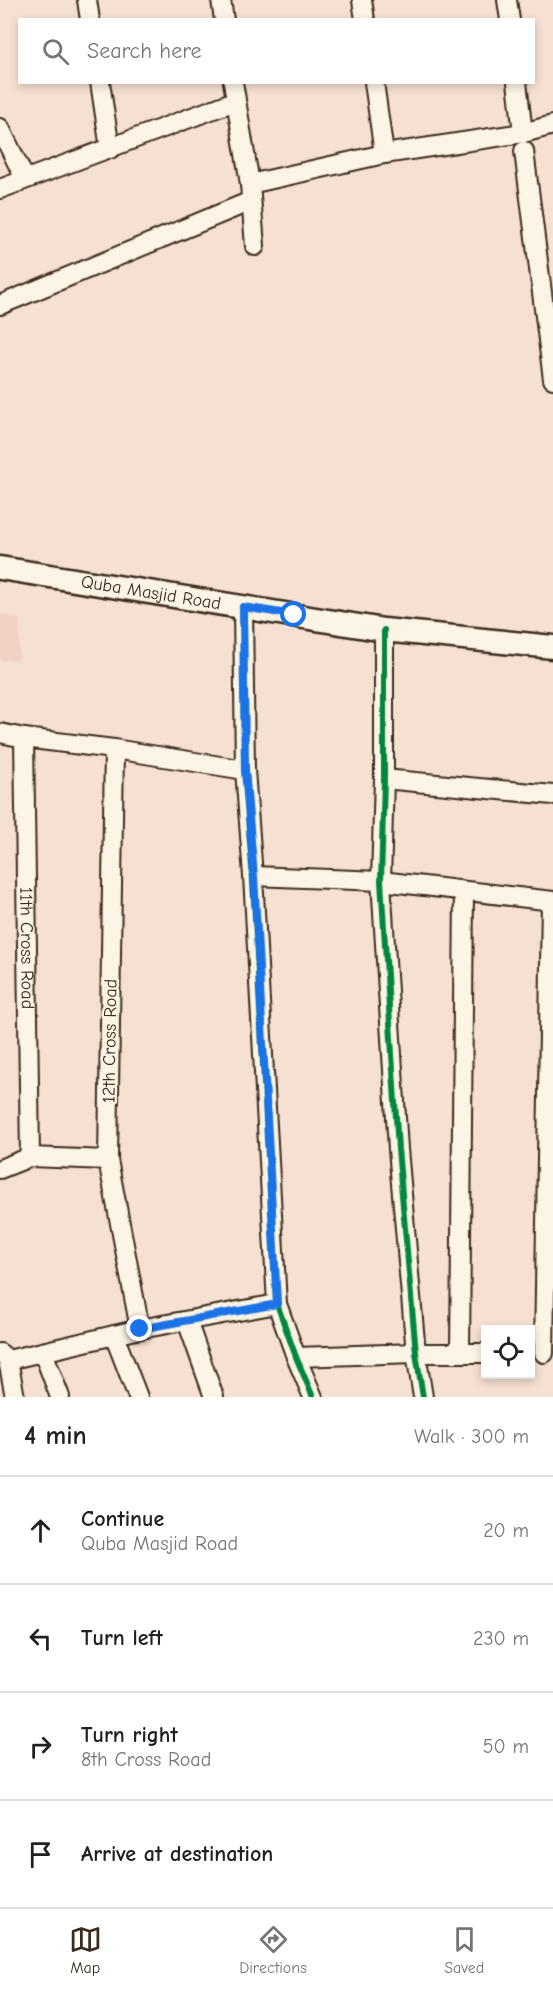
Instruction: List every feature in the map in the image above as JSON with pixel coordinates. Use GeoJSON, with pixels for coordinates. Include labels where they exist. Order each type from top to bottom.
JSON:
{"type":"FeatureCollection","features":[{"type":"Feature","properties":{"kind":"street"},"geometry":{"type":"LineString","coordinates":[[87,0],[90,18]]}},
{"type":"Feature","properties":{"kind":"street"},"geometry":{"type":"LineString","coordinates":[[221,0],[224,18]]}},
{"type":"Feature","properties":{"kind":"street"},"geometry":{"type":"LineString","coordinates":[[362,0],[365,18]]}},
{"type":"Feature","properties":{"kind":"street"},"geometry":{"type":"LineString","coordinates":[[507,0],[510,18]]}},
{"type":"Feature","properties":{"kind":"street"},"geometry":{"type":"LineString","coordinates":[[100,84],[110,148]]}},
{"type":"Feature","properties":{"kind":"street"},"geometry":{"type":"LineString","coordinates":[[233,84],[250,192],[255,246]]}},
{"type":"Feature","properties":{"kind":"street"},"geometry":{"type":"LineString","coordinates":[[374,84],[384,154]]}},
{"type":"Feature","properties":{"kind":"street"},"geometry":{"type":"LineString","coordinates":[[517,84],[548,302],[553,379]]}},
{"type":"Feature","properties":{"kind":"street"},"geometry":{"type":"LineString","coordinates":[[0,189],[235,101]]}},
{"type":"Feature","properties":{"kind":"street"},"geometry":{"type":"LineString","coordinates":[[0,305],[250,192],[384,154],[524,142],[553,125]]}},
{"type":"Feature","properties":{"kind":"street"},"geometry":{"type":"LineString","coordinates":[[0,128],[25,179]]}},
{"type":"Feature","properties":{"kind":"street","name":"Quba Masjid Road"},"geometry":{"type":"LineString","coordinates":[[0,568],[384,630],[553,647]]}},
{"type":"Feature","properties":{"kind":"street"},"geometry":{"type":"LineString","coordinates":[[243,607],[245,770],[254,876],[277,1304],[313,1397]]}},
{"type":"Feature","properties":{"kind":"street"},"geometry":{"type":"LineString","coordinates":[[384,630],[381,881],[398,1149],[416,1353],[423,1397]]}},
{"type":"Feature","properties":{"kind":"street"},"geometry":{"type":"LineString","coordinates":[[0,733],[245,770]]}},
{"type":"Feature","properties":{"kind":"street","name":"11th Cross Road"},"geometry":{"type":"LineString","coordinates":[[24,738],[30,1157]]}},
{"type":"Feature","properties":{"kind":"street","name":"12th Cross Road"},"geometry":{"type":"LineString","coordinates":[[114,749],[108,1160],[140,1329]]}},
{"type":"Feature","properties":{"kind":"street"},"geometry":{"type":"LineString","coordinates":[[384,779],[553,795]]}},
{"type":"Feature","properties":{"kind":"street"},"geometry":{"type":"LineString","coordinates":[[254,876],[381,881],[552,901],[543,1353]]}},
{"type":"Feature","properties":{"kind":"street"},"geometry":{"type":"LineString","coordinates":[[460,1353],[464,891]]}},
{"type":"Feature","properties":{"kind":"street"},"geometry":{"type":"LineString","coordinates":[[0,1169],[30,1157],[108,1160]]}},
{"type":"Feature","properties":{"kind":"street"},"geometry":{"type":"LineString","coordinates":[[15,1397],[4,1356],[43,1352],[140,1329],[277,1304]]}},
{"type":"Feature","properties":{"kind":"street"},"geometry":{"type":"LineString","coordinates":[[187,1321],[214,1397]]}},
{"type":"Feature","properties":{"kind":"street"},"geometry":{"type":"LineString","coordinates":[[114,1335],[138,1397]]}},
{"type":"Feature","properties":{"kind":"street"},"geometry":{"type":"LineString","coordinates":[[43,1352],[60,1397]]}},
{"type":"Feature","properties":{"kind":"street"},"geometry":{"type":"LineString","coordinates":[[296,1357],[481,1353]]}},
{"type":"Feature","properties":{"kind":"shaded area"},"geometry":{"type":"Polygon","coordinates":[[[0,614],[20,619],[19,660],[0,660],[0,614]]]}},
{"type":"Feature","properties":{"kind":"cycle path"},"geometry":{"type":"LineString","coordinates":[[243,607],[245,770],[277,1304],[313,1397]]}},
{"type":"Feature","properties":{"kind":"cycle path"},"geometry":{"type":"LineString","coordinates":[[384,630],[381,881],[398,1149],[416,1353],[423,1397]]}},
{"type":"Feature","properties":{"kind":"route"},"geometry":{"type":"LineString","coordinates":[[140,1329],[277,1304],[254,876],[245,770],[243,607],[294,615]]}}]}
